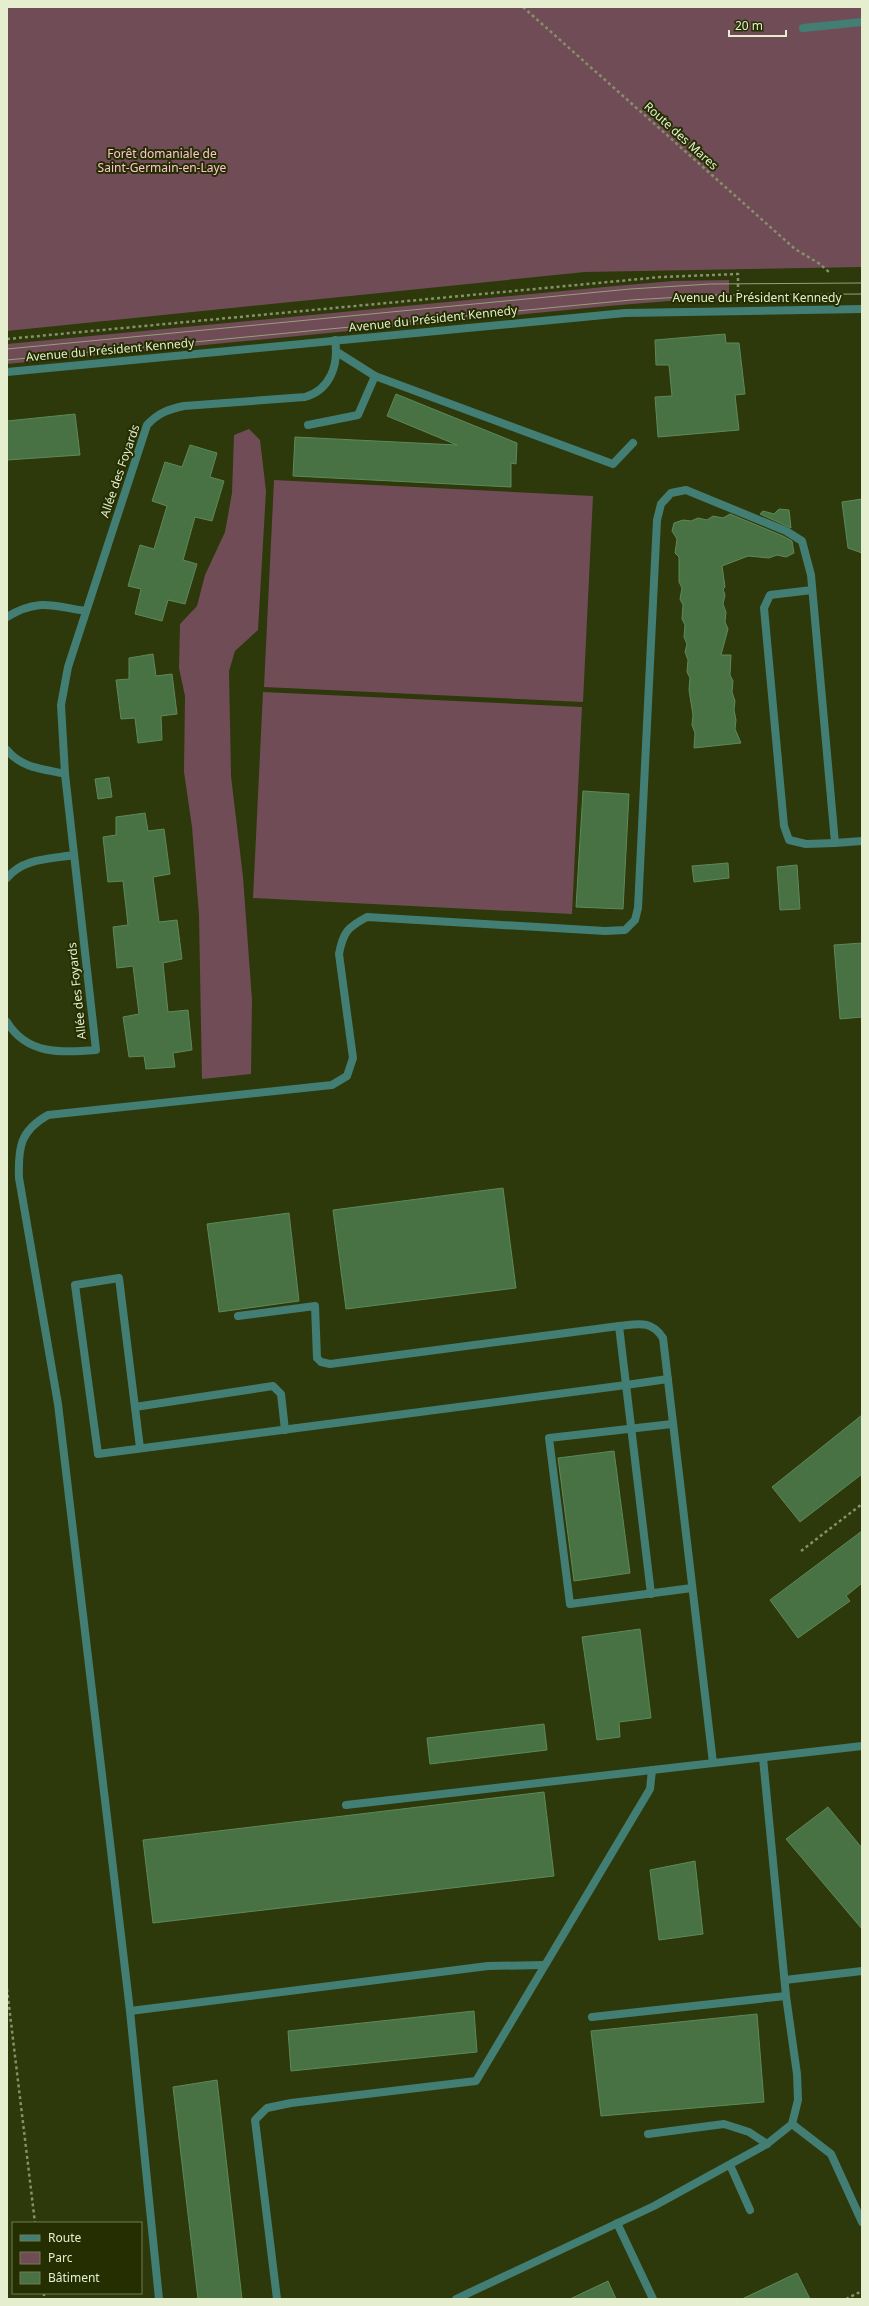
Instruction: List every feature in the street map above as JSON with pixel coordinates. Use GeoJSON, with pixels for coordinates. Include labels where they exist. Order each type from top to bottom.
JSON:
{"type":"FeatureCollection","features":[{"type":"Feature","properties":{"kind":"street"},"geometry":{"type":"LineString","coordinates":[[803,28],[862,22]]}},
{"type":"Feature","properties":{"kind":"street","name":"Avenue du Président Kennedy"},"geometry":{"type":"LineString","coordinates":[[7,372],[633,312],[862,309]]}},
{"type":"Feature","properties":{"kind":"street"},"geometry":{"type":"LineString","coordinates":[[335,340],[337,352],[375,376],[613,464],[633,443]]}},
{"type":"Feature","properties":{"kind":"street","name":"Allée des Foyards"},"geometry":{"type":"LineString","coordinates":[[7,1022],[17,1035],[50,1052],[96,1050],[65,774],[61,705],[68,667],[147,424],[156,416],[168,409],[184,406],[304,397],[315,394],[327,384],[333,370],[337,352]]}},
{"type":"Feature","properties":{"kind":"street"},"geometry":{"type":"LineString","coordinates":[[308,425],[358,415],[375,376]]}},
{"type":"Feature","properties":{"kind":"street"},"geometry":{"type":"LineString","coordinates":[[159,2299],[130,2011],[58,1404],[19,1178],[18,1156],[23,1136],[36,1122],[48,1115],[332,1085],[347,1076],[353,1058],[339,954],[342,936],[352,925],[367,918],[605,931],[625,930],[635,920],[638,908],[657,520],[661,504],[671,493],[686,490],[786,531],[802,541],[811,574],[835,843]]}},
{"type":"Feature","properties":{"kind":"street"},"geometry":{"type":"LineString","coordinates":[[812,590],[770,595],[764,608],[784,826],[789,840],[806,844],[862,841]]}},
{"type":"Feature","properties":{"kind":"street"},"geometry":{"type":"LineString","coordinates":[[7,617],[20,608],[39,603],[86,611]]}},
{"type":"Feature","properties":{"kind":"street"},"geometry":{"type":"LineString","coordinates":[[7,750],[13,759],[22,764],[65,774]]}},
{"type":"Feature","properties":{"kind":"street"},"geometry":{"type":"LineString","coordinates":[[7,878],[14,869],[30,861],[74,855]]}},
{"type":"Feature","properties":{"kind":"street"},"geometry":{"type":"LineString","coordinates":[[140,1448],[119,1278],[75,1285],[98,1454],[668,1379]]}},
{"type":"Feature","properties":{"kind":"street"},"geometry":{"type":"LineString","coordinates":[[238,1316],[315,1306],[317,1358],[321,1362],[330,1364],[643,1323],[657,1328],[663,1338],[713,1763]]}},
{"type":"Feature","properties":{"kind":"street"},"geometry":{"type":"LineString","coordinates":[[619,1326],[651,1594]]}},
{"type":"Feature","properties":{"kind":"street"},"geometry":{"type":"LineString","coordinates":[[135,1407],[273,1386],[281,1394],[285,1430]]}},
{"type":"Feature","properties":{"kind":"street"},"geometry":{"type":"LineString","coordinates":[[672,1424],[549,1438],[570,1604],[692,1588]]}},
{"type":"Feature","properties":{"kind":"street"},"geometry":{"type":"LineString","coordinates":[[346,1805],[862,1746]]}},
{"type":"Feature","properties":{"kind":"street"},"geometry":{"type":"LineString","coordinates":[[456,2299],[617,2223],[730,2165],[767,2144],[792,2124],[798,2100],[786,1996],[763,1758]]}},
{"type":"Feature","properties":{"kind":"street"},"geometry":{"type":"LineString","coordinates":[[277,2299],[255,2120],[267,2108],[291,2103],[476,2081],[650,1789],[652,1770]]}},
{"type":"Feature","properties":{"kind":"street"},"geometry":{"type":"LineString","coordinates":[[130,2011],[488,1966],[544,1965]]}},
{"type":"Feature","properties":{"kind":"street"},"geometry":{"type":"LineString","coordinates":[[785,1980],[862,1971]]}},
{"type":"Feature","properties":{"kind":"street"},"geometry":{"type":"LineString","coordinates":[[592,2017],[786,1996]]}},
{"type":"Feature","properties":{"kind":"street"},"geometry":{"type":"LineString","coordinates":[[648,2134],[724,2124],[749,2132],[767,2144]]}},
{"type":"Feature","properties":{"kind":"street"},"geometry":{"type":"LineString","coordinates":[[792,2124],[831,2154],[862,2222]]}},
{"type":"Feature","properties":{"kind":"street"},"geometry":{"type":"LineString","coordinates":[[730,2165],[750,2210]]}},
{"type":"Feature","properties":{"kind":"street"},"geometry":{"type":"LineString","coordinates":[[617,2223],[653,2299]]}},
{"type":"Feature","properties":{"kind":"path","name":"Route des Mares"},"geometry":{"type":"LineString","coordinates":[[522,7],[795,249],[820,264],[830,273]]}},
{"type":"Feature","properties":{"kind":"path"},"geometry":{"type":"LineString","coordinates":[[7,339],[661,277],[738,274],[738,301]]}},
{"type":"Feature","properties":{"kind":"path"},"geometry":{"type":"LineString","coordinates":[[801,1551],[862,1504]]}},
{"type":"Feature","properties":{"kind":"path"},"geometry":{"type":"LineString","coordinates":[[7,1989],[35,2222]]}},
{"type":"Feature","properties":{"kind":"path"},"geometry":{"type":"LineString","coordinates":[[846,2299],[862,2291]]}},
{"type":"Feature","properties":{"kind":"green space","name":"Forêt domaniale de Saint-Germain-en-Laye"},"geometry":{"type":"Polygon","coordinates":[[[7,7],[862,7],[862,267],[585,272],[7,331],[7,7]]]}},
{"type":"Feature","properties":{"kind":"green space"},"geometry":{"type":"Polygon","coordinates":[[[729,280],[729,299],[669,301],[608,306],[7,364],[7,344],[615,286],[673,281],[729,280]]]}},
{"type":"Feature","properties":{"kind":"green space"},"geometry":{"type":"Polygon","coordinates":[[[249,429],[260,440],[266,491],[258,630],[235,651],[229,671],[231,776],[243,877],[252,1000],[251,1074],[202,1079],[199,915],[192,827],[184,772],[185,696],[179,668],[180,624],[197,606],[205,575],[225,532],[232,493],[234,435],[249,429]]]}},
{"type":"Feature","properties":{"kind":"green space"},"geometry":{"type":"Polygon","coordinates":[[[274,480],[593,496],[583,702],[264,687],[274,480]]]}},
{"type":"Feature","properties":{"kind":"green space"},"geometry":{"type":"Polygon","coordinates":[[[263,692],[582,707],[572,914],[253,898],[263,692]]]}},
{"type":"Feature","properties":{"kind":"building"},"geometry":{"type":"Polygon","coordinates":[[[725,334],[726,343],[739,343],[745,394],[735,395],[739,430],[658,437],[655,397],[672,396],[669,365],[656,365],[655,340],[725,334]]]}},
{"type":"Feature","properties":{"kind":"building"},"geometry":{"type":"Polygon","coordinates":[[[396,394],[517,443],[516,464],[511,463],[511,487],[293,476],[295,437],[457,445],[387,416],[396,394]]]}},
{"type":"Feature","properties":{"kind":"building"},"geometry":{"type":"Polygon","coordinates":[[[75,414],[80,455],[7,460],[7,421],[75,414]]]}},
{"type":"Feature","properties":{"kind":"building"},"geometry":{"type":"Polygon","coordinates":[[[190,445],[217,453],[210,477],[224,481],[212,521],[195,517],[183,560],[197,564],[185,604],[168,600],[162,621],[135,614],[141,589],[128,586],[140,545],[154,549],[167,506],[152,501],[165,462],[182,467],[190,445]]]}},
{"type":"Feature","properties":{"kind":"building"},"geometry":{"type":"Polygon","coordinates":[[[862,499],[862,553],[848,548],[842,502],[862,499]]]}},
{"type":"Feature","properties":{"kind":"building"},"geometry":{"type":"Polygon","coordinates":[[[779,509],[789,510],[791,528],[760,514],[763,511],[774,514],[779,509]]]}},
{"type":"Feature","properties":{"kind":"building"},"geometry":{"type":"Polygon","coordinates":[[[730,514],[792,541],[794,553],[786,557],[777,555],[769,558],[748,556],[722,566],[725,587],[723,589],[725,595],[723,604],[726,612],[725,622],[728,629],[721,655],[731,655],[730,675],[733,681],[732,692],[735,701],[735,729],[741,743],[694,748],[695,733],[692,725],[693,715],[689,690],[690,678],[687,672],[688,660],[685,652],[687,644],[684,637],[685,625],[682,619],[683,605],[680,599],[682,588],[679,582],[679,557],[675,553],[677,539],[672,531],[674,523],[683,520],[691,521],[698,518],[707,520],[713,516],[723,518],[730,514]]]}},
{"type":"Feature","properties":{"kind":"building"},"geometry":{"type":"Polygon","coordinates":[[[153,654],[156,676],[172,674],[177,714],[161,716],[162,740],[138,743],[135,718],[121,719],[116,680],[129,679],[129,658],[153,654]]]}},
{"type":"Feature","properties":{"kind":"building"},"geometry":{"type":"Polygon","coordinates":[[[109,777],[112,797],[98,799],[95,779],[109,777]]]}},
{"type":"Feature","properties":{"kind":"building"},"geometry":{"type":"Polygon","coordinates":[[[583,791],[629,794],[623,909],[576,907],[583,791]]]}},
{"type":"Feature","properties":{"kind":"building"},"geometry":{"type":"Polygon","coordinates":[[[145,813],[148,831],[164,829],[170,874],[153,877],[159,922],[177,920],[182,959],[163,963],[168,1012],[188,1010],[192,1050],[173,1053],[175,1067],[146,1069],[144,1056],[129,1057],[123,1017],[139,1014],[133,966],[117,968],[113,927],[128,925],[123,881],[108,882],[103,837],[116,835],[116,817],[145,813]]]}},
{"type":"Feature","properties":{"kind":"building"},"geometry":{"type":"Polygon","coordinates":[[[728,863],[729,878],[694,882],[692,866],[728,863]]]}},
{"type":"Feature","properties":{"kind":"building"},"geometry":{"type":"Polygon","coordinates":[[[797,865],[800,909],[780,910],[777,867],[797,865]]]}},
{"type":"Feature","properties":{"kind":"building"},"geometry":{"type":"Polygon","coordinates":[[[862,943],[862,1017],[840,1019],[834,945],[862,943]]]}},
{"type":"Feature","properties":{"kind":"building"},"geometry":{"type":"Polygon","coordinates":[[[503,1188],[516,1288],[346,1309],[333,1210],[503,1188]]]}},
{"type":"Feature","properties":{"kind":"building"},"geometry":{"type":"Polygon","coordinates":[[[289,1213],[299,1301],[219,1312],[207,1224],[289,1213]]]}},
{"type":"Feature","properties":{"kind":"building"},"geometry":{"type":"Polygon","coordinates":[[[862,1415],[862,1474],[800,1522],[772,1487],[862,1415]]]}},
{"type":"Feature","properties":{"kind":"building"},"geometry":{"type":"Polygon","coordinates":[[[614,1451],[630,1573],[574,1581],[558,1458],[614,1451]]]}},
{"type":"Feature","properties":{"kind":"building"},"geometry":{"type":"Polygon","coordinates":[[[862,1531],[862,1583],[846,1596],[850,1601],[798,1638],[770,1600],[862,1531]]]}},
{"type":"Feature","properties":{"kind":"building"},"geometry":{"type":"Polygon","coordinates":[[[640,1629],[651,1718],[619,1722],[620,1737],[597,1740],[582,1637],[640,1629]]]}},
{"type":"Feature","properties":{"kind":"building"},"geometry":{"type":"Polygon","coordinates":[[[544,1724],[547,1750],[430,1764],[427,1738],[544,1724]]]}},
{"type":"Feature","properties":{"kind":"building"},"geometry":{"type":"Polygon","coordinates":[[[544,1792],[554,1876],[153,1923],[143,1840],[544,1792]]]}},
{"type":"Feature","properties":{"kind":"building"},"geometry":{"type":"Polygon","coordinates":[[[828,1807],[862,1848],[862,1929],[786,1839],[828,1807]]]}},
{"type":"Feature","properties":{"kind":"building"},"geometry":{"type":"Polygon","coordinates":[[[695,1861],[703,1934],[659,1940],[650,1870],[695,1861]]]}},
{"type":"Feature","properties":{"kind":"building"},"geometry":{"type":"Polygon","coordinates":[[[474,2011],[477,2052],[291,2071],[288,2031],[474,2011]]]}},
{"type":"Feature","properties":{"kind":"building"},"geometry":{"type":"Polygon","coordinates":[[[757,2014],[764,2102],[601,2116],[591,2031],[757,2014]]]}},
{"type":"Feature","properties":{"kind":"building"},"geometry":{"type":"Polygon","coordinates":[[[217,2080],[242,2299],[198,2299],[173,2087],[217,2080]]]}},
{"type":"Feature","properties":{"kind":"building"},"geometry":{"type":"Polygon","coordinates":[[[797,2273],[810,2299],[742,2299],[797,2273]]]}},
{"type":"Feature","properties":{"kind":"building"},"geometry":{"type":"Polygon","coordinates":[[[608,2281],[616,2299],[570,2299],[608,2281]]]}},
{"type":"Feature","properties":{"kind":"tram line"},"geometry":{"type":"LineString","coordinates":[[7,349],[630,289],[710,284],[862,283]]}},
{"type":"Feature","properties":{"kind":"tram line"},"geometry":{"type":"LineString","coordinates":[[7,360],[631,300],[715,295],[862,294]]}}]}
